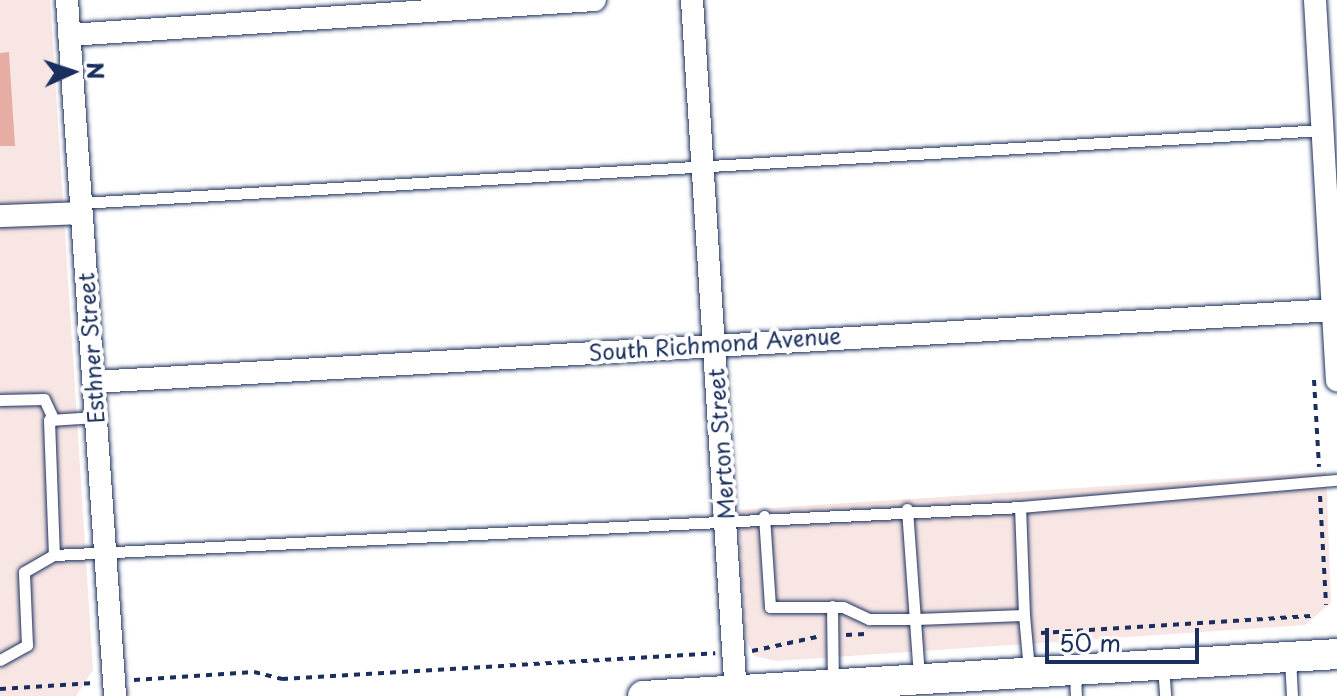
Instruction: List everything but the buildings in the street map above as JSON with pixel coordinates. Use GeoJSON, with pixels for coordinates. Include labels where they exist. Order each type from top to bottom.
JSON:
{"type":"FeatureCollection","features":[{"type":"Feature","properties":{"kind":"main road"},"geometry":{"type":"LineString","coordinates":[[643,696],[843,688],[919,680],[965,686],[1029,673],[1076,683],[1163,665],[1337,654]]}},
{"type":"Feature","properties":{"kind":"street","name":"Esthner Street"},"geometry":{"type":"LineString","coordinates":[[67,0],[115,689]]}},
{"type":"Feature","properties":{"kind":"street"},"geometry":{"type":"LineString","coordinates":[[69,35],[394,6],[595,0]]}},
{"type":"Feature","properties":{"kind":"street","name":"Merton Street"},"geometry":{"type":"LineString","coordinates":[[692,0],[736,693]]}},
{"type":"Feature","properties":{"kind":"street"},"geometry":{"type":"LineString","coordinates":[[1315,0],[1328,138],[1337,380]]}},
{"type":"Feature","properties":{"kind":"street"},"geometry":{"type":"LineString","coordinates":[[0,216],[80,208]]}},
{"type":"Feature","properties":{"kind":"street","name":"South Richmond Avenue"},"geometry":{"type":"LineString","coordinates":[[94,382],[714,343],[1335,310]]}},
{"type":"Feature","properties":{"kind":"lane"},"geometry":{"type":"LineString","coordinates":[[80,208],[703,168],[1328,138]]}},
{"type":"Feature","properties":{"kind":"lane"},"geometry":{"type":"LineString","coordinates":[[0,400],[44,399],[54,420],[54,555]]}},
{"type":"Feature","properties":{"kind":"lane"},"geometry":{"type":"LineString","coordinates":[[54,420],[96,417]]}},
{"type":"Feature","properties":{"kind":"lane"},"geometry":{"type":"LineString","coordinates":[[0,660],[27,645],[24,572],[54,555],[764,516],[1020,507],[1337,480]]}},
{"type":"Feature","properties":{"kind":"lane"},"geometry":{"type":"LineString","coordinates":[[1020,507],[1029,673]]}},
{"type":"Feature","properties":{"kind":"lane"},"geometry":{"type":"LineString","coordinates":[[907,509],[919,680]]}},
{"type":"Feature","properties":{"kind":"lane"},"geometry":{"type":"LineString","coordinates":[[764,516],[770,607],[832,606],[869,619],[1024,615]]}},
{"type":"Feature","properties":{"kind":"lane"},"geometry":{"type":"LineString","coordinates":[[832,606],[832,636],[843,688]]}},
{"type":"Feature","properties":{"kind":"lane"},"geometry":{"type":"LineString","coordinates":[[1290,657],[1292,696]]}},
{"type":"Feature","properties":{"kind":"lane"},"geometry":{"type":"LineString","coordinates":[[1163,665],[1165,696]]}},
{"type":"Feature","properties":{"kind":"path"},"geometry":{"type":"LineString","coordinates":[[1026,630],[1314,616]]}},
{"type":"Feature","properties":{"kind":"path"},"geometry":{"type":"LineString","coordinates":[[0,689],[115,689],[733,652],[832,636],[874,634]]}},
{"type":"Feature","properties":{"kind":"shaded area"},"geometry":{"type":"Polygon","coordinates":[[[0,0],[50,0],[93,670],[76,696],[0,696],[0,0]]]}},
{"type":"Feature","properties":{"kind":"shaded area"},"geometry":{"type":"Polygon","coordinates":[[[1326,472],[1331,603],[1305,625],[777,661],[754,656],[745,636],[738,510],[1326,472]]]}}]}
